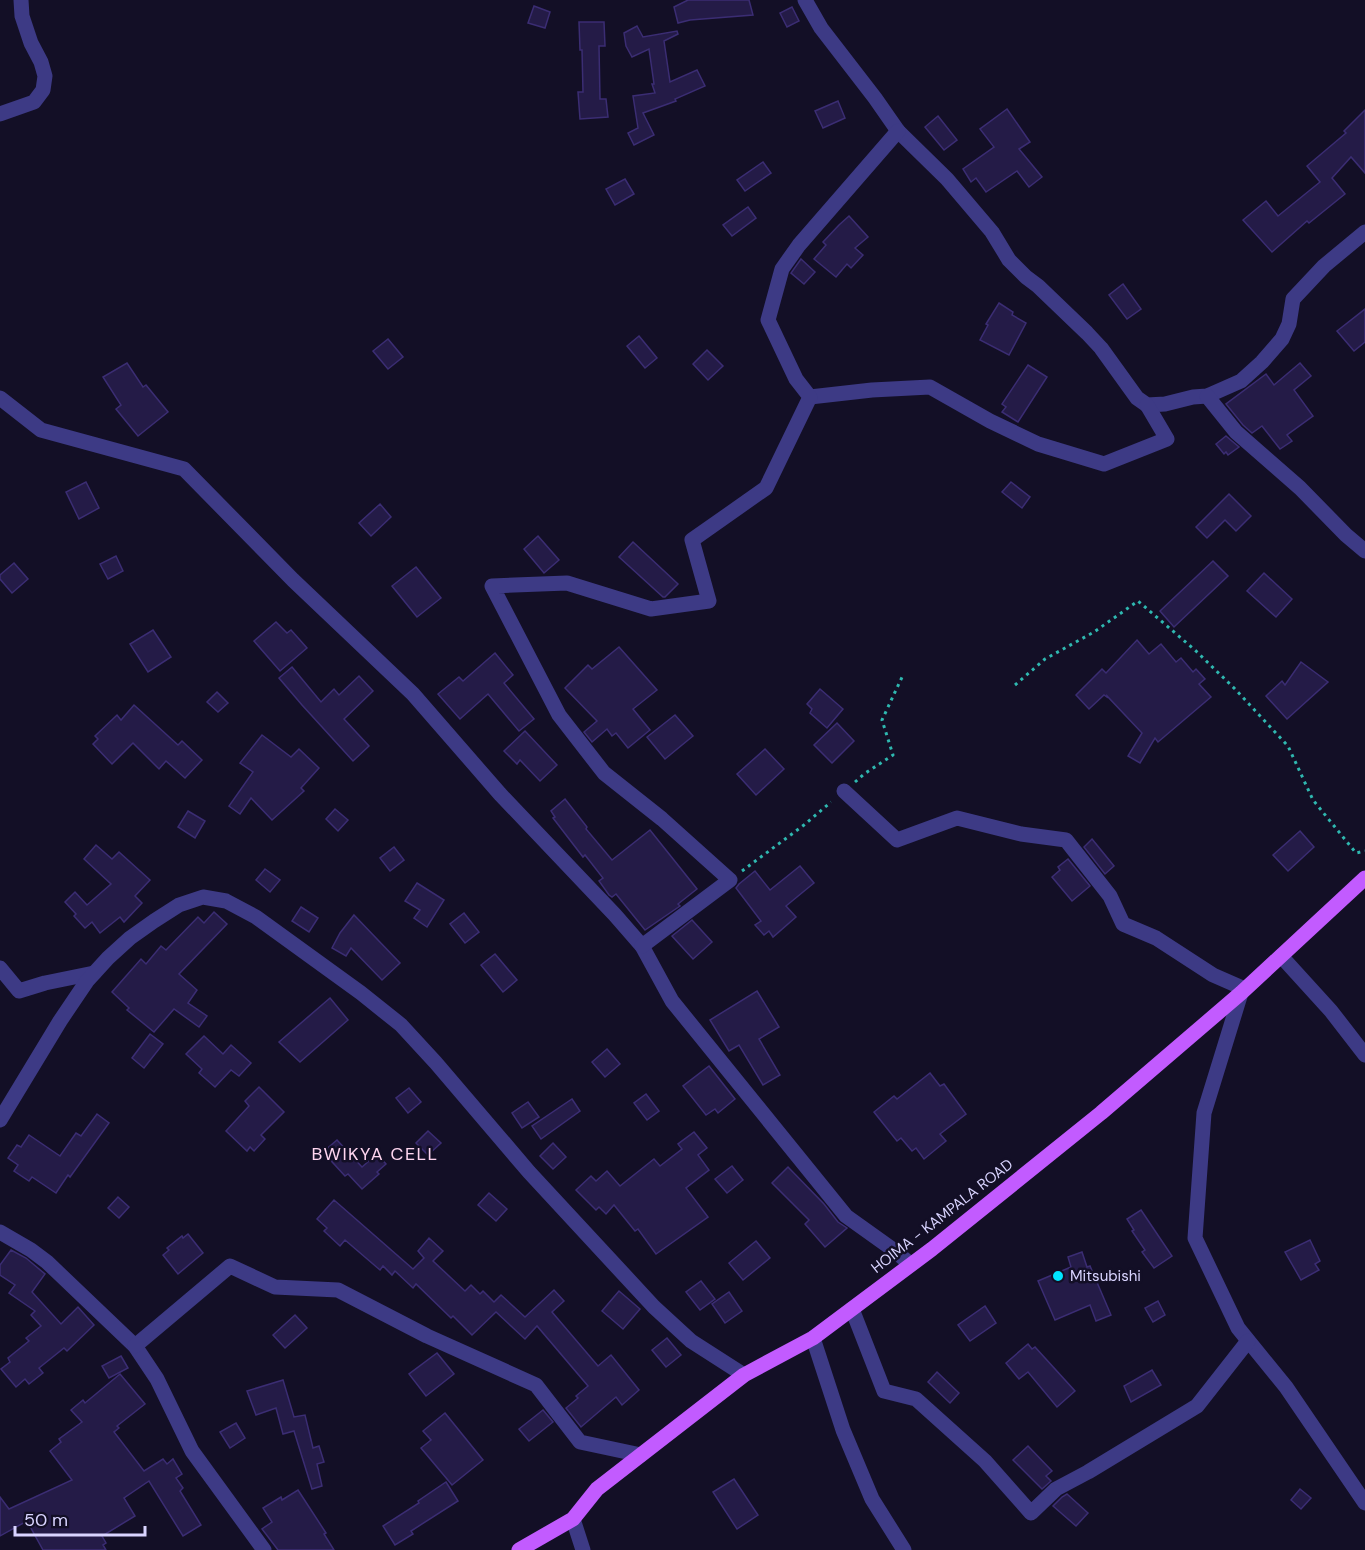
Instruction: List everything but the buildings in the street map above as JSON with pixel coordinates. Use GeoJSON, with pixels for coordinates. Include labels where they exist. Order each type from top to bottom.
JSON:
{"type":"FeatureCollection","features":[{"type":"Feature","properties":{"kind":"main road","name":"HOIMA - KAMPALA ROAD"},"geometry":{"type":"LineString","coordinates":[[519,1550],[573,1519],[597,1489],[744,1376],[813,1338],[940,1242],[1101,1113],[1363,885]]}},
{"type":"Feature","properties":{"kind":"street"},"geometry":{"type":"LineString","coordinates":[[0,114],[34,102],[43,90],[45,76],[22,16],[21,0]]}},
{"type":"Feature","properties":{"kind":"street"},"geometry":{"type":"LineString","coordinates":[[805,0],[821,28],[898,131],[947,179],[992,232],[1009,260],[1088,333],[1137,398],[1148,405],[1167,439],[1104,464],[1038,444],[990,421],[930,387],[872,390],[810,398]]}},
{"type":"Feature","properties":{"kind":"street"},"geometry":{"type":"LineString","coordinates":[[810,398],[796,379],[768,320],[782,269],[799,245],[898,131]]}},
{"type":"Feature","properties":{"kind":"street"},"geometry":{"type":"LineString","coordinates":[[1148,405],[1207,396],[1241,381],[1282,339],[1289,324],[1293,299],[1324,266],[1365,232]]}},
{"type":"Feature","properties":{"kind":"street"},"geometry":{"type":"LineString","coordinates":[[1207,396],[1236,432],[1300,488],[1365,551]]}},
{"type":"Feature","properties":{"kind":"street"},"geometry":{"type":"LineString","coordinates":[[0,398],[41,430],[184,469],[293,580],[400,680],[500,794],[615,915],[642,946],[672,1000],[846,1216],[910,1264]]}},
{"type":"Feature","properties":{"kind":"street"},"geometry":{"type":"LineString","coordinates":[[642,946],[730,880],[662,819],[604,773],[559,715],[492,586],[567,583],[651,609],[709,601],[692,540],[766,488],[810,398]]}},
{"type":"Feature","properties":{"kind":"street"},"geometry":{"type":"LineString","coordinates":[[844,790],[897,840],[957,818],[1021,834],[1066,840],[1110,896],[1123,924],[1156,938],[1243,991],[1204,1113],[1195,1238],[1238,1328],[1286,1387],[1365,1503]]}},
{"type":"Feature","properties":{"kind":"street"},"geometry":{"type":"LineString","coordinates":[[0,1120],[60,1021],[94,973],[108,958],[130,938],[179,905],[203,897],[226,901],[256,917],[401,1025],[529,1172],[654,1307],[692,1341],[744,1376]]}},
{"type":"Feature","properties":{"kind":"street"},"geometry":{"type":"LineString","coordinates":[[1281,956],[1331,1011],[1365,1055]]}},
{"type":"Feature","properties":{"kind":"street"},"geometry":{"type":"LineString","coordinates":[[0,968],[18,992],[45,983],[94,973]]}},
{"type":"Feature","properties":{"kind":"street"},"geometry":{"type":"LineString","coordinates":[[0,1232],[47,1262],[135,1346],[157,1379],[192,1451],[264,1550]]}},
{"type":"Feature","properties":{"kind":"street"},"geometry":{"type":"LineString","coordinates":[[135,1346],[230,1266],[275,1287],[338,1290],[427,1336],[536,1386],[580,1442],[641,1455]]}},
{"type":"Feature","properties":{"kind":"street"},"geometry":{"type":"LineString","coordinates":[[852,1308],[884,1391],[916,1399],[985,1461],[1031,1513],[1056,1489],[1197,1406],[1248,1341]]}},
{"type":"Feature","properties":{"kind":"street"},"geometry":{"type":"LineString","coordinates":[[813,1338],[843,1430],[872,1499],[904,1550]]}},
{"type":"Feature","properties":{"kind":"street"},"geometry":{"type":"LineString","coordinates":[[573,1519],[583,1550]]}},
{"type":"Feature","properties":{"kind":"path"},"geometry":{"type":"LineString","coordinates":[[1015,685],[1046,658],[1094,632],[1138,601],[1196,651],[1288,746],[1313,800],[1356,853],[1365,850]]}},
{"type":"Feature","properties":{"kind":"place","name":"Mitsubishi"},"geometry":{"type":"Point","coordinates":[1058,1276]}},
{"type":"Feature","properties":{"kind":"district","name":"BWIKYA CELL"},"geometry":{"type":"Point","coordinates":[375,1154]}}]}
